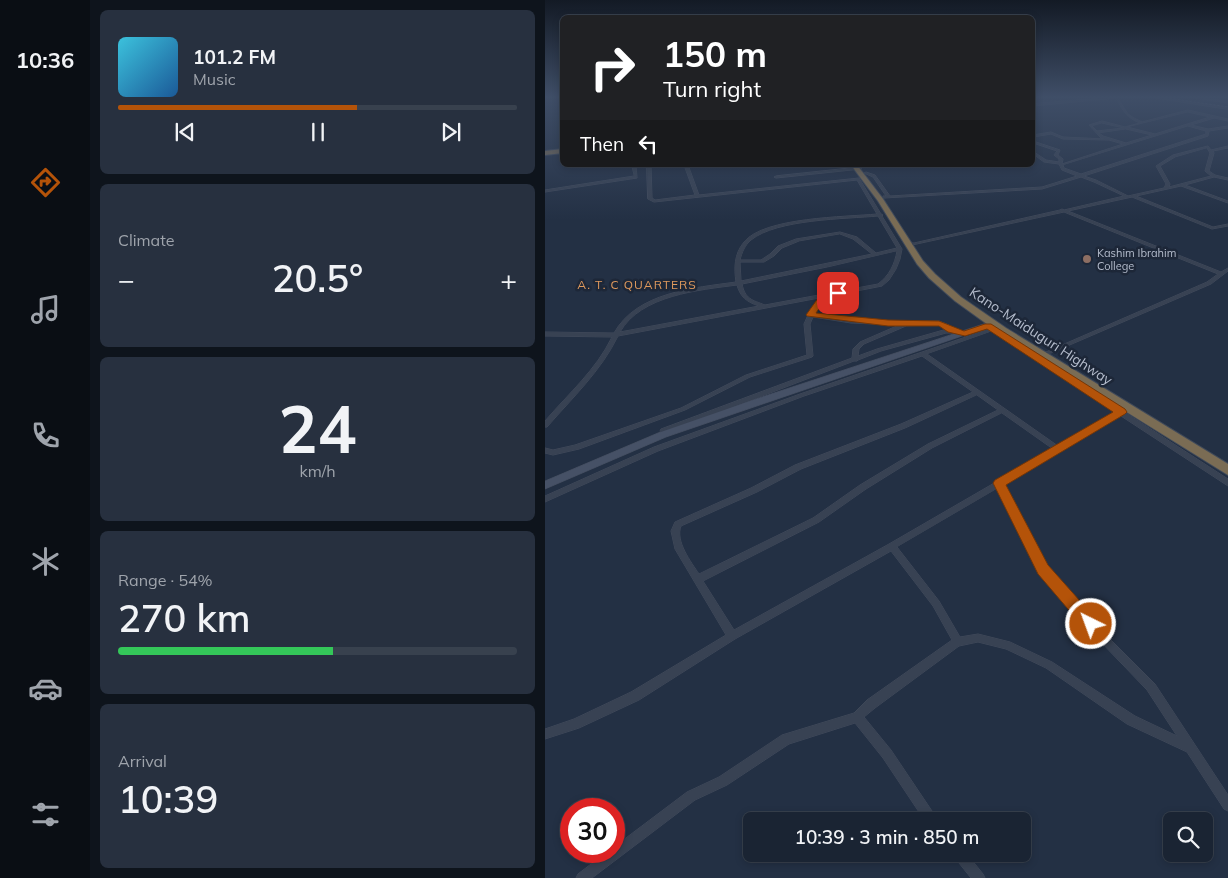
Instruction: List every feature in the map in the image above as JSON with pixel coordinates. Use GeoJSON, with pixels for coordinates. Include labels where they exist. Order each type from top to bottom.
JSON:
{"type":"FeatureCollection","features":[{"type":"Feature","properties":{"kind":"highway"},"geometry":{"type":"LineString","coordinates":[[545,153],[560,151]]}},
{"type":"Feature","properties":{"kind":"highway","name":"Kano-Maiduguri Highway"},"geometry":{"type":"LineString","coordinates":[[859,168],[887,197],[914,244],[931,268],[960,295],[1228,464]]}},
{"type":"Feature","properties":{"kind":"highway","name":"Kano-Maiduguri Highway"},"geometry":{"type":"LineString","coordinates":[[859,168],[915,255],[932,276],[958,300],[991,326],[1125,410],[1228,470]]}},
{"type":"Feature","properties":{"kind":"street"},"geometry":{"type":"LineString","coordinates":[[1063,138],[1104,141],[1109,139],[1125,144]]}},
{"type":"Feature","properties":{"kind":"street"},"geometry":{"type":"LineString","coordinates":[[1035,154],[1045,161],[1061,164],[1145,138]]}},
{"type":"Feature","properties":{"kind":"street"},"geometry":{"type":"LineString","coordinates":[[887,197],[1028,189],[1048,186],[1198,138]]}},
{"type":"Feature","properties":{"kind":"street"},"geometry":{"type":"LineString","coordinates":[[1035,143],[1059,151],[1056,155],[1061,159],[1063,169],[1083,176],[1127,197]]}},
{"type":"Feature","properties":{"kind":"street"},"geometry":{"type":"LineString","coordinates":[[1166,188],[1168,184],[1158,166],[1178,155],[1208,147],[1211,158],[1207,171],[1214,176],[1228,179]]}},
{"type":"Feature","properties":{"kind":"street"},"geometry":{"type":"LineString","coordinates":[[1210,151],[1228,147]]}},
{"type":"Feature","properties":{"kind":"street"},"geometry":{"type":"LineString","coordinates":[[545,191],[636,177],[634,167]]}},
{"type":"Feature","properties":{"kind":"street"},"geometry":{"type":"LineString","coordinates":[[545,334],[614,335],[880,285],[885,282],[899,254],[900,249],[858,179],[651,201],[649,167]]}},
{"type":"Feature","properties":{"kind":"street"},"geometry":{"type":"LineString","coordinates":[[687,167],[697,196]]}},
{"type":"Feature","properties":{"kind":"street"},"geometry":{"type":"LineString","coordinates":[[776,177],[859,168]]}},
{"type":"Feature","properties":{"kind":"street"},"geometry":{"type":"LineString","coordinates":[[839,171],[845,180]]}},
{"type":"Feature","properties":{"kind":"street"},"geometry":{"type":"LineString","coordinates":[[914,244],[1062,210],[1133,196],[1214,176]]}},
{"type":"Feature","properties":{"kind":"street"},"geometry":{"type":"LineString","coordinates":[[1181,185],[1228,202]]}},
{"type":"Feature","properties":{"kind":"street"},"geometry":{"type":"LineString","coordinates":[[1133,196],[1206,226],[1213,228],[1227,226]]}},
{"type":"Feature","properties":{"kind":"street"},"geometry":{"type":"LineString","coordinates":[[1062,210],[1222,274]]}},
{"type":"Feature","properties":{"kind":"street"},"geometry":{"type":"LineString","coordinates":[[765,307],[748,302],[742,296],[737,261],[740,251],[749,239],[771,228],[832,219],[881,215]]}},
{"type":"Feature","properties":{"kind":"street"},"geometry":{"type":"LineString","coordinates":[[737,261],[762,260],[772,255],[780,247],[798,240],[840,233],[855,238],[875,255]]}},
{"type":"Feature","properties":{"kind":"street"},"geometry":{"type":"LineString","coordinates":[[545,425],[597,365],[607,352],[614,335],[631,315],[653,302],[683,293],[900,249]]}},
{"type":"Feature","properties":{"kind":"street"},"geometry":{"type":"LineString","coordinates":[[1049,352],[1209,283],[1228,269]]}},
{"type":"Feature","properties":{"kind":"street"},"geometry":{"type":"LineString","coordinates":[[545,450],[553,453],[577,447],[683,410],[747,376],[810,356],[807,324],[824,296]]}},
{"type":"Feature","properties":{"kind":"street"},"geometry":{"type":"LineString","coordinates":[[811,315],[906,324],[939,323],[951,330],[965,334]]}},
{"type":"Feature","properties":{"kind":"street"},"geometry":{"type":"LineString","coordinates":[[855,360],[856,349],[862,343],[906,324]]}},
{"type":"Feature","properties":{"kind":"street"},"geometry":{"type":"LineString","coordinates":[[545,485],[672,432],[802,386],[991,326]]}},
{"type":"Feature","properties":{"kind":"street"},"geometry":{"type":"LineString","coordinates":[[545,499],[656,450],[802,395],[923,353],[991,326]]}},
{"type":"Feature","properties":{"kind":"street"},"geometry":{"type":"LineString","coordinates":[[663,431],[879,350],[951,330]]}},
{"type":"Feature","properties":{"kind":"street"},"geometry":{"type":"LineString","coordinates":[[923,353],[1057,449]]}},
{"type":"Feature","properties":{"kind":"street"},"geometry":{"type":"LineString","coordinates":[[732,636],[679,549],[675,531],[678,524],[754,490],[798,467],[903,426],[977,392]]}},
{"type":"Feature","properties":{"kind":"street"},"geometry":{"type":"LineString","coordinates":[[698,579],[816,520],[863,487],[930,446],[1002,410]]}},
{"type":"Feature","properties":{"kind":"street"},"geometry":{"type":"LineString","coordinates":[[545,734],[575,724],[635,696],[732,636],[892,546],[1125,410],[1228,483]]}},
{"type":"Feature","properties":{"kind":"street"},"geometry":{"type":"LineString","coordinates":[[999,483],[1043,570],[1102,637],[1151,687],[1228,805]]}},
{"type":"Feature","properties":{"kind":"street"},"geometry":{"type":"LineString","coordinates":[[892,546],[929,593],[950,624],[957,642]]}},
{"type":"Feature","properties":{"kind":"street"},"geometry":{"type":"LineString","coordinates":[[582,878],[691,796],[723,781],[786,739],[857,717],[871,704],[957,642],[978,638],[1007,645],[1049,665],[1131,720],[1191,748]]}},
{"type":"Feature","properties":{"kind":"street"},"geometry":{"type":"LineString","coordinates":[[857,717],[877,739],[926,812]]}},
{"type":"Feature","properties":{"kind":"street"},"geometry":{"type":"LineString","coordinates":[[966,862],[979,878]]}},
{"type":"Feature","properties":{"kind":"place","name":"Kashim Ibrahim College"},"geometry":{"type":"Point","coordinates":[1087,259]}},
{"type":"Feature","properties":{"kind":"district","name":"A. T. C QUARTERS"},"geometry":{"type":"Point","coordinates":[637,284]}},
{"type":"Feature","properties":{"kind":"route"},"geometry":{"type":"LineString","coordinates":[[838,293],[824,296],[811,315],[888,323],[939,323],[951,330],[965,334],[988,326],[1121,412],[999,483],[1043,570],[1091,624]]}}]}
